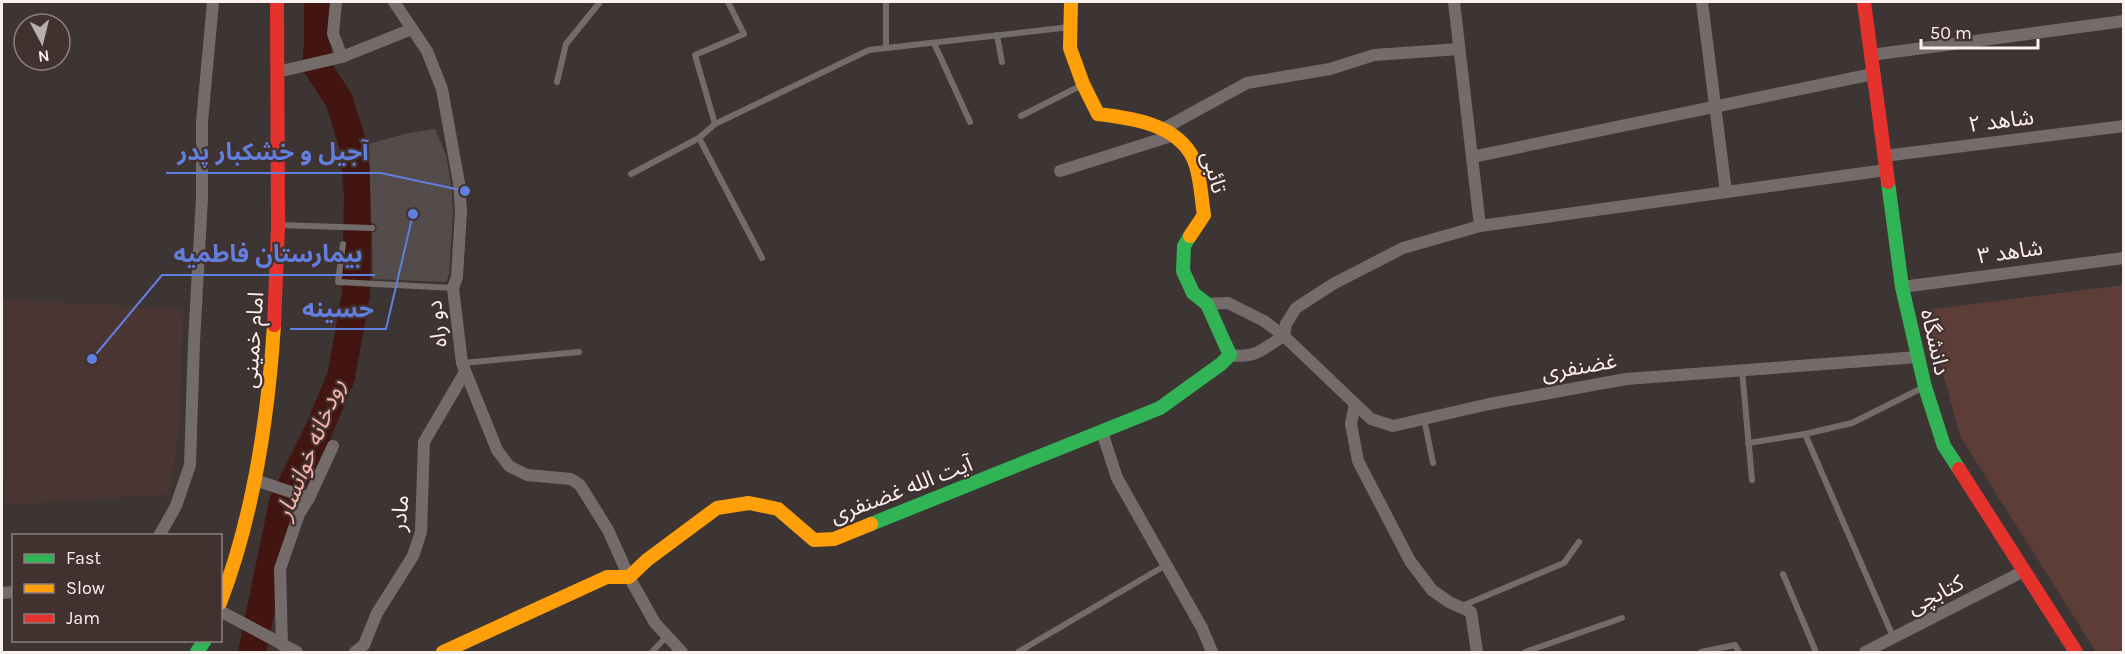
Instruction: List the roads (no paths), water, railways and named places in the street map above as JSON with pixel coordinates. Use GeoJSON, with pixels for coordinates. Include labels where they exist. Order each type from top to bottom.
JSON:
{"type":"FeatureCollection","features":[{"type":"Feature","properties":{"kind":"street"},"geometry":{"type":"LineString","coordinates":[[160,534],[176,506],[190,465],[202,198],[202,122],[213,2]]}},
{"type":"Feature","properties":{"kind":"street","name":"امام خمینی"},"geometry":{"type":"LineString","coordinates":[[222,598],[234,569],[250,507],[269,398],[278,288],[277,2]]}},
{"type":"Feature","properties":{"kind":"street"},"geometry":{"type":"LineString","coordinates":[[335,58],[333,34],[336,2]]}},
{"type":"Feature","properties":{"kind":"street","name":"دو راه"},"geometry":{"type":"LineString","coordinates":[[394,2],[427,51],[442,89],[459,183],[460,241],[457,277],[453,288],[464,367],[497,450],[509,466],[527,475],[571,479],[580,485],[608,530],[629,577],[655,622],[682,652]]}},
{"type":"Feature","properties":{"kind":"street"},"geometry":{"type":"LineString","coordinates":[[1071,2],[1070,48],[1083,84],[1098,114],[1114,116],[1168,132]]}},
{"type":"Feature","properties":{"kind":"street"},"geometry":{"type":"LineString","coordinates":[[1454,2],[1480,226]]}},
{"type":"Feature","properties":{"kind":"street"},"geometry":{"type":"LineString","coordinates":[[1702,2],[1726,192]]}},
{"type":"Feature","properties":{"kind":"street","name":"دانشگاه"},"geometry":{"type":"LineString","coordinates":[[1864,2],[1902,287],[1925,387],[1944,446],[2076,652]]}},
{"type":"Feature","properties":{"kind":"street"},"geometry":{"type":"LineString","coordinates":[[1871,54],[2124,21]]}},
{"type":"Feature","properties":{"kind":"street"},"geometry":{"type":"LineString","coordinates":[[278,72],[335,58],[412,29]]}},
{"type":"Feature","properties":{"kind":"street"},"geometry":{"type":"LineString","coordinates":[[1060,171],[1168,132],[1247,83],[1330,69],[1374,55],[1460,49]]}},
{"type":"Feature","properties":{"kind":"street"},"geometry":{"type":"LineString","coordinates":[[1472,157],[1873,74]]}},
{"type":"Feature","properties":{"kind":"street","name":"شاهد ۲"},"geometry":{"type":"LineString","coordinates":[[1284,336],[1286,324],[1296,308],[1333,284],[1403,248],[1480,226],[1726,192],[1885,163],[2124,126]]}},
{"type":"Feature","properties":{"kind":"street","name":"تائبی"},"geometry":{"type":"LineString","coordinates":[[1168,132],[1183,142],[1193,159],[1204,215],[1184,246],[1183,271],[1192,293],[1207,304],[1226,360]]}},
{"type":"Feature","properties":{"kind":"street","name":"شاهد ۳"},"geometry":{"type":"LineString","coordinates":[[1902,287],[2124,258]]}},
{"type":"Feature","properties":{"kind":"street","name":"غضنفری"},"geometry":{"type":"LineString","coordinates":[[1207,304],[1228,303],[1250,312],[1284,336],[1371,419],[1393,426],[1489,404],[1626,378],[1918,357]]}},
{"type":"Feature","properties":{"kind":"street"},"geometry":{"type":"LineString","coordinates":[[1226,360],[1258,354],[1284,336]]}},
{"type":"Feature","properties":{"kind":"street","name":"آیت الله غضنفری"},"geometry":{"type":"LineString","coordinates":[[629,577],[647,560],[717,507],[749,504],[778,509],[814,540],[834,539],[1160,408],[1226,360]]}},
{"type":"Feature","properties":{"kind":"street","name":"مادر"},"geometry":{"type":"LineString","coordinates":[[355,652],[364,645],[377,613],[413,556],[421,532],[424,442],[464,367]]}},
{"type":"Feature","properties":{"kind":"street"},"geometry":{"type":"LineString","coordinates":[[1355,404],[1351,424],[1358,461],[1410,561],[1432,590],[1449,602],[1471,612],[1477,652]]}},
{"type":"Feature","properties":{"kind":"street"},"geometry":{"type":"LineString","coordinates":[[1102,432],[1117,478],[1202,628],[1212,652]]}},
{"type":"Feature","properties":{"kind":"street"},"geometry":{"type":"LineString","coordinates":[[282,645],[280,569],[299,514],[333,446]]}},
{"type":"Feature","properties":{"kind":"street"},"geometry":{"type":"LineString","coordinates":[[255,480],[309,498]]}},
{"type":"Feature","properties":{"kind":"street","name":"کتابچی"},"geometry":{"type":"LineString","coordinates":[[1865,652],[2024,571]]}},
{"type":"Feature","properties":{"kind":"street"},"geometry":{"type":"LineString","coordinates":[[443,652],[607,577],[629,577]]}},
{"type":"Feature","properties":{"kind":"street"},"geometry":{"type":"LineString","coordinates":[[222,612],[297,652]]}},
{"type":"Feature","properties":{"kind":"lane"},"geometry":{"type":"LineString","coordinates":[[558,82],[566,44],[600,2]]}},
{"type":"Feature","properties":{"kind":"lane"},"geometry":{"type":"LineString","coordinates":[[715,124],[696,55],[744,34],[728,2]]}},
{"type":"Feature","properties":{"kind":"lane"},"geometry":{"type":"LineString","coordinates":[[886,2],[886,48]]}},
{"type":"Feature","properties":{"kind":"lane"},"geometry":{"type":"LineString","coordinates":[[631,174],[699,138],[715,124],[869,50],[1070,27]]}},
{"type":"Feature","properties":{"kind":"lane"},"geometry":{"type":"LineString","coordinates":[[997,35],[1002,62]]}},
{"type":"Feature","properties":{"kind":"lane"},"geometry":{"type":"LineString","coordinates":[[934,43],[970,122]]}},
{"type":"Feature","properties":{"kind":"lane"},"geometry":{"type":"LineString","coordinates":[[1021,116],[1083,84]]}},
{"type":"Feature","properties":{"kind":"lane"},"geometry":{"type":"LineString","coordinates":[[699,138],[762,258]]}},
{"type":"Feature","properties":{"kind":"lane"},"geometry":{"type":"LineString","coordinates":[[278,225],[372,228]]}},
{"type":"Feature","properties":{"kind":"lane"},"geometry":{"type":"LineString","coordinates":[[343,244],[338,282],[453,288]]}},
{"type":"Feature","properties":{"kind":"lane"},"geometry":{"type":"LineString","coordinates":[[464,367],[579,352]]}},
{"type":"Feature","properties":{"kind":"lane"},"geometry":{"type":"LineString","coordinates":[[1742,370],[1752,480]]}},
{"type":"Feature","properties":{"kind":"lane"},"geometry":{"type":"LineString","coordinates":[[1749,443],[1805,434],[1852,423],[1925,387]]}},
{"type":"Feature","properties":{"kind":"lane"},"geometry":{"type":"LineString","coordinates":[[1424,419],[1433,463]]}},
{"type":"Feature","properties":{"kind":"lane"},"geometry":{"type":"LineString","coordinates":[[1805,434],[1894,639]]}},
{"type":"Feature","properties":{"kind":"lane"},"geometry":{"type":"LineString","coordinates":[[1462,606],[1564,563],[1579,542]]}},
{"type":"Feature","properties":{"kind":"lane"},"geometry":{"type":"LineString","coordinates":[[1018,652],[1166,565]]}},
{"type":"Feature","properties":{"kind":"lane"},"geometry":{"type":"LineString","coordinates":[[1783,574],[1816,652]]}},
{"type":"Feature","properties":{"kind":"lane"},"geometry":{"type":"LineString","coordinates":[[1525,652],[1622,618]]}},
{"type":"Feature","properties":{"kind":"lane"},"geometry":{"type":"LineString","coordinates":[[652,652],[667,636]]}},
{"type":"Feature","properties":{"kind":"lane"},"geometry":{"type":"LineString","coordinates":[[1701,652],[1735,645],[1738,652]]}},
{"type":"Feature","properties":{"kind":"waterway","name":"رودخانه خوانسار"},"geometry":{"type":"LineString","coordinates":[[252,652],[283,502],[318,432],[341,377],[356,294],[358,195],[354,148],[339,100],[316,65],[318,2]]}},
{"type":"Feature","properties":{"kind":"place","name":"آجیل و خشکبار پدر"},"geometry":{"type":"Point","coordinates":[465,191]}},
{"type":"Feature","properties":{"kind":"place","name":"حسینه"},"geometry":{"type":"Point","coordinates":[413,214]}},
{"type":"Feature","properties":{"kind":"place","name":"بیمارستان فاطمیه"},"geometry":{"type":"Point","coordinates":[92,359]}}]}
